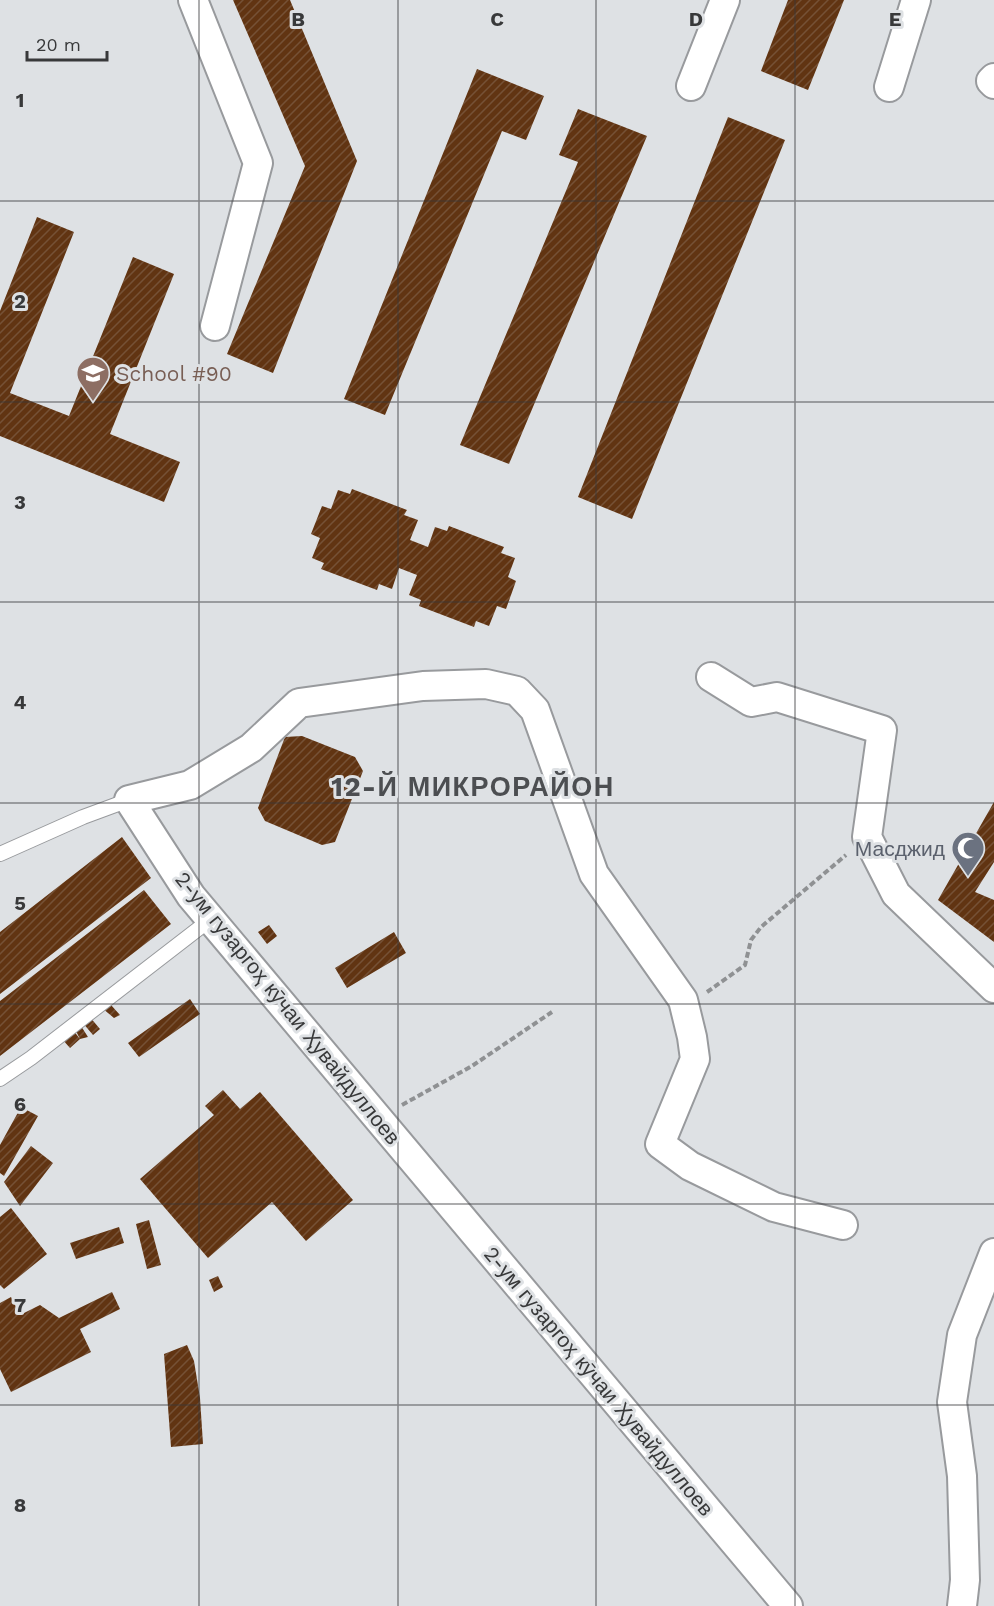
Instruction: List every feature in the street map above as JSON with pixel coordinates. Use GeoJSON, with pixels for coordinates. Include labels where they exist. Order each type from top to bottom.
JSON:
{"type":"FeatureCollection","features":[{"type":"Feature","properties":{"kind":"street"},"geometry":{"type":"LineString","coordinates":[[193,0],[258,163],[215,326]]}},
{"type":"Feature","properties":{"kind":"street"},"geometry":{"type":"LineString","coordinates":[[691,86],[725,0]]}},
{"type":"Feature","properties":{"kind":"street"},"geometry":{"type":"LineString","coordinates":[[889,87],[916,0]]}},
{"type":"Feature","properties":{"kind":"street"},"geometry":{"type":"LineString","coordinates":[[994,78],[991,81],[994,84]]}},
{"type":"Feature","properties":{"kind":"street"},"geometry":{"type":"LineString","coordinates":[[711,677],[751,702],[777,697],[882,730],[867,837],[896,894],[994,988]]}},
{"type":"Feature","properties":{"kind":"street"},"geometry":{"type":"LineString","coordinates":[[129,801],[190,785],[251,748],[299,704],[423,686],[486,684],[517,691],[535,710],[594,874],[683,1000],[695,1059],[660,1144],[690,1166],[774,1207],[843,1225]]}},
{"type":"Feature","properties":{"kind":"street","name":"2-ум гузаргоҳ кӯчаи Ҳувайдуллоев"},"geometry":{"type":"LineString","coordinates":[[129,801],[191,896],[788,1606]]}},
{"type":"Feature","properties":{"kind":"street"},"geometry":{"type":"LineString","coordinates":[[962,1606],[965,1580],[962,1476],[952,1402],[962,1335],[994,1253]]}},
{"type":"Feature","properties":{"kind":"lane"},"geometry":{"type":"LineString","coordinates":[[0,854],[83,817],[129,801]]}},
{"type":"Feature","properties":{"kind":"lane"},"geometry":{"type":"LineString","coordinates":[[0,1079],[31,1058],[211,919]]}},
{"type":"Feature","properties":{"kind":"path"},"geometry":{"type":"LineString","coordinates":[[685,1008],[745,965],[751,940],[761,927],[833,864],[851,851],[875,854]]}},
{"type":"Feature","properties":{"kind":"path"},"geometry":{"type":"LineString","coordinates":[[377,1118],[472,1066],[552,1012]]}},
{"type":"Feature","properties":{"kind":"building"},"geometry":{"type":"Polygon","coordinates":[[[233,0],[290,0],[357,161],[273,373],[227,354],[305,166],[233,0]]]}},
{"type":"Feature","properties":{"kind":"building"},"geometry":{"type":"Polygon","coordinates":[[[788,0],[844,0],[808,90],[761,71],[788,0]]]}},
{"type":"Feature","properties":{"kind":"building"},"geometry":{"type":"Polygon","coordinates":[[[477,69],[544,96],[526,140],[502,131],[385,415],[344,399],[477,69]]]}},
{"type":"Feature","properties":{"kind":"building"},"geometry":{"type":"Polygon","coordinates":[[[578,109],[647,136],[509,464],[460,445],[578,162],[559,155],[578,109]]]}},
{"type":"Feature","properties":{"kind":"building"},"geometry":{"type":"Polygon","coordinates":[[[728,117],[785,140],[632,519],[578,497],[728,117]]]}},
{"type":"Feature","properties":{"kind":"building"},"geometry":{"type":"Polygon","coordinates":[[[37,217],[74,232],[10,393],[69,416],[133,257],[174,274],[110,434],[180,462],[164,502],[0,436],[0,311],[37,217]]]}},
{"type":"Feature","properties":{"kind":"building"},"geometry":{"type":"Polygon","coordinates":[[[352,489],[407,510],[404,515],[418,520],[410,540],[428,547],[435,527],[447,531],[449,526],[504,547],[501,553],[515,558],[508,577],[516,581],[506,609],[497,606],[489,626],[476,621],[474,627],[419,606],[421,600],[409,595],[417,575],[399,568],[392,589],[379,584],[377,590],[321,569],[324,563],[312,558],[320,538],[311,534],[322,506],[331,509],[338,490],[350,494],[352,489]]]}},
{"type":"Feature","properties":{"kind":"building"},"geometry":{"type":"Polygon","coordinates":[[[302,736],[355,757],[363,771],[335,842],[322,845],[265,821],[258,808],[285,737],[302,736]]]}},
{"type":"Feature","properties":{"kind":"building","name":"Масджид"},"geometry":{"type":"Polygon","coordinates":[[[994,802],[994,862],[975,892],[994,900],[994,942],[938,900],[994,802]]]}},
{"type":"Feature","properties":{"kind":"building"},"geometry":{"type":"Polygon","coordinates":[[[122,837],[151,878],[0,994],[0,932],[122,837]]]}},
{"type":"Feature","properties":{"kind":"building"},"geometry":{"type":"Polygon","coordinates":[[[144,890],[171,924],[0,1056],[0,1001],[144,890]]]}},
{"type":"Feature","properties":{"kind":"building"},"geometry":{"type":"Polygon","coordinates":[[[269,925],[277,936],[267,944],[258,932],[269,925]]]}},
{"type":"Feature","properties":{"kind":"building"},"geometry":{"type":"Polygon","coordinates":[[[394,932],[406,953],[347,988],[335,968],[394,932]]]}},
{"type":"Feature","properties":{"kind":"building"},"geometry":{"type":"Polygon","coordinates":[[[190,999],[200,1014],[139,1057],[128,1043],[190,999]]]}},
{"type":"Feature","properties":{"kind":"building"},"geometry":{"type":"Polygon","coordinates":[[[111,1005],[120,1015],[114,1018],[102,1008],[111,1005]]]}},
{"type":"Feature","properties":{"kind":"building"},"geometry":{"type":"Polygon","coordinates":[[[89,1016],[100,1029],[93,1035],[82,1022],[89,1016]]]}},
{"type":"Feature","properties":{"kind":"building"},"geometry":{"type":"Polygon","coordinates":[[[81,1026],[88,1037],[80,1039],[75,1029],[81,1026]]]}},
{"type":"Feature","properties":{"kind":"building"},"geometry":{"type":"Polygon","coordinates":[[[73,1030],[80,1039],[70,1048],[62,1039],[73,1030]]]}},
{"type":"Feature","properties":{"kind":"building"},"geometry":{"type":"Polygon","coordinates":[[[223,1090],[240,1109],[260,1092],[353,1200],[306,1241],[272,1202],[208,1258],[140,1179],[214,1115],[205,1106],[223,1090]]]}},
{"type":"Feature","properties":{"kind":"building"},"geometry":{"type":"Polygon","coordinates":[[[21,1107],[38,1116],[4,1176],[0,1173],[0,1145],[21,1107]]]}},
{"type":"Feature","properties":{"kind":"building"},"geometry":{"type":"Polygon","coordinates":[[[31,1146],[53,1163],[20,1206],[4,1182],[31,1146]]]}},
{"type":"Feature","properties":{"kind":"building"},"geometry":{"type":"Polygon","coordinates":[[[11,1208],[47,1254],[4,1289],[0,1285],[0,1217],[11,1208]]]}},
{"type":"Feature","properties":{"kind":"building"},"geometry":{"type":"Polygon","coordinates":[[[149,1220],[161,1265],[147,1269],[136,1224],[149,1220]]]}},
{"type":"Feature","properties":{"kind":"building"},"geometry":{"type":"Polygon","coordinates":[[[119,1227],[124,1243],[76,1259],[70,1243],[119,1227]]]}},
{"type":"Feature","properties":{"kind":"building"},"geometry":{"type":"Polygon","coordinates":[[[218,1276],[223,1287],[214,1292],[209,1280],[218,1276]]]}},
{"type":"Feature","properties":{"kind":"building"},"geometry":{"type":"Polygon","coordinates":[[[112,1292],[120,1309],[80,1329],[91,1352],[11,1392],[0,1369],[0,1303],[11,1297],[20,1315],[40,1305],[59,1318],[112,1292]]]}},
{"type":"Feature","properties":{"kind":"building"},"geometry":{"type":"Polygon","coordinates":[[[187,1345],[194,1361],[200,1398],[203,1444],[171,1447],[164,1354],[187,1345]]]}},
{"type":"Feature","properties":{"kind":"place","name":"School #90"},"geometry":{"type":"Point","coordinates":[93,402]}},
{"type":"Feature","properties":{"kind":"place","name":"Масджид"},"geometry":{"type":"Point","coordinates":[968,877]}},
{"type":"Feature","properties":{"kind":"district","name":"12-Й МИКРОРАЙОН"},"geometry":{"type":"Point","coordinates":[473,787]}}]}
